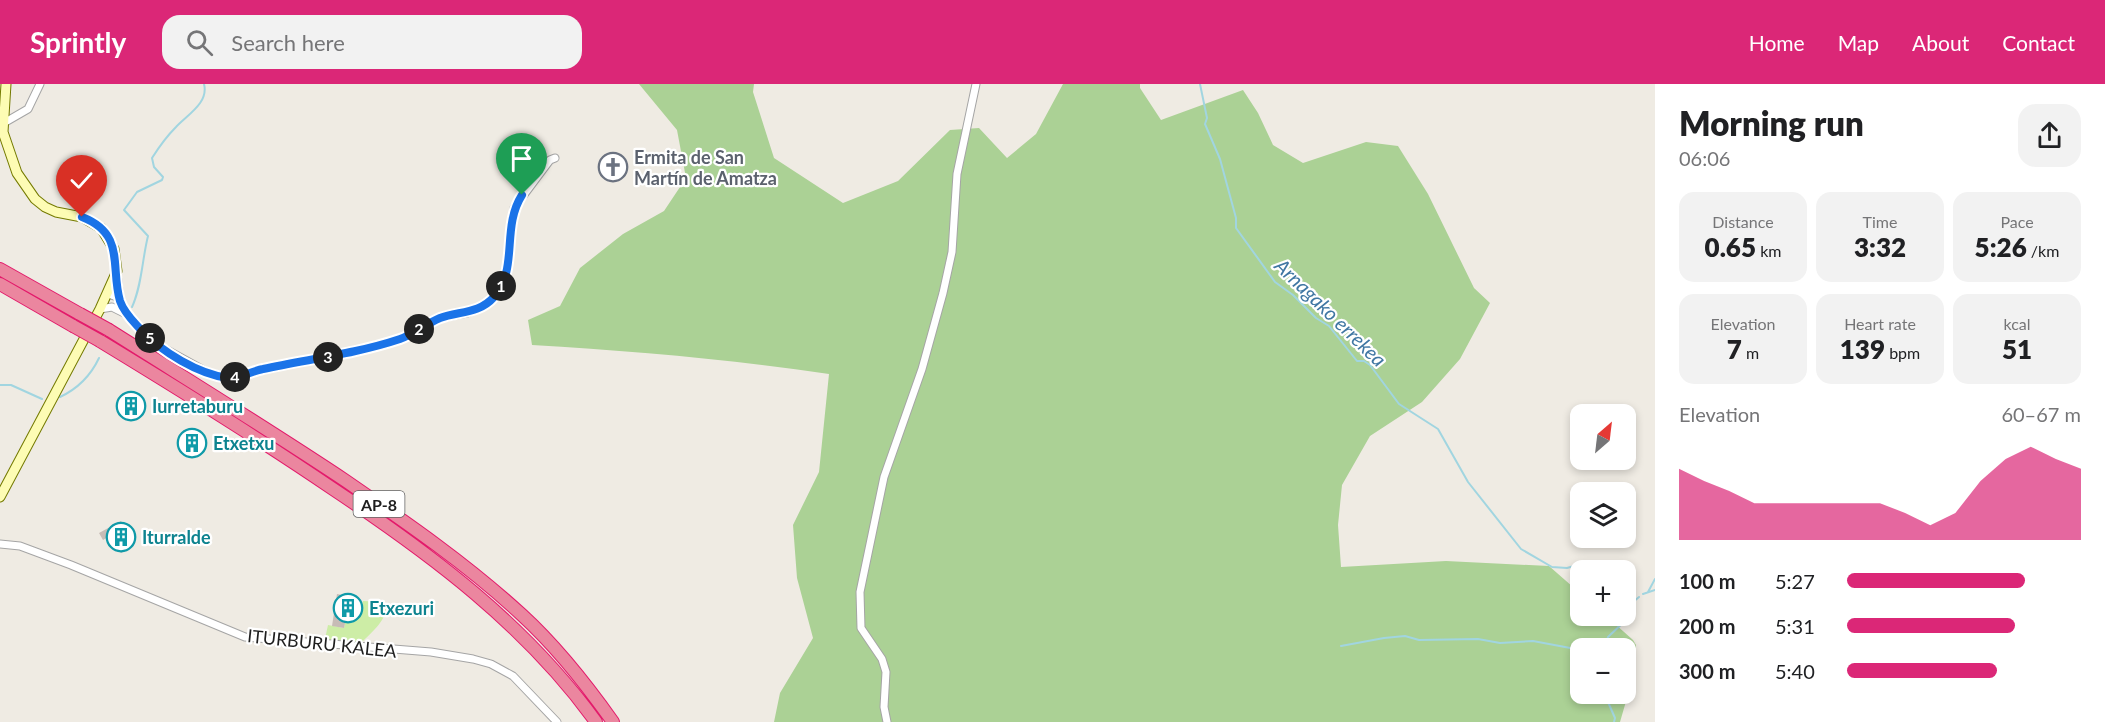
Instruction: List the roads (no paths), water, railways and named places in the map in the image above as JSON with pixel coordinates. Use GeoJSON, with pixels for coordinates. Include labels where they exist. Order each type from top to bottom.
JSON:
{"type":"FeatureCollection","features":[{"type":"Feature","properties":{"kind":"highway","name":"AP-8"},"geometry":{"type":"LineString","coordinates":[[0,269],[109,330],[299,450],[385,508],[466,567],[524,616],[566,661],[614,722]]}},
{"type":"Feature","properties":{"kind":"highway","name":"AP-8"},"geometry":{"type":"LineString","coordinates":[[0,285],[100,341],[300,466],[382,522],[459,579],[529,642],[579,698],[596,722]]}},
{"type":"Feature","properties":{"kind":"street"},"geometry":{"type":"LineString","coordinates":[[6,84],[2,124],[11,159],[25,186],[45,207],[56,212],[82,217],[101,228],[114,249],[119,306]]}},
{"type":"Feature","properties":{"kind":"street"},"geometry":{"type":"LineString","coordinates":[[2,124],[28,109],[40,84]]}},
{"type":"Feature","properties":{"kind":"street"},"geometry":{"type":"LineString","coordinates":[[887,722],[884,707],[886,672],[882,659],[861,628],[860,592],[884,477],[922,369],[941,304],[952,252],[957,174],[976,84]]}},
{"type":"Feature","properties":{"kind":"street"},"geometry":{"type":"LineString","coordinates":[[108,295],[114,295],[119,306],[156,344],[207,372],[230,378],[259,370],[342,355],[403,338],[441,318],[481,308],[493,298],[506,277],[514,208],[550,160],[555,158]]}},
{"type":"Feature","properties":{"kind":"street"},"geometry":{"type":"LineString","coordinates":[[0,497],[2,489],[108,295],[117,272]]}},
{"type":"Feature","properties":{"kind":"street"},"geometry":{"type":"LineString","coordinates":[[100,309],[119,306]]}},
{"type":"Feature","properties":{"kind":"street","name":"ITURBURU KALEA"},"geometry":{"type":"LineString","coordinates":[[4,544],[70,565],[245,637],[431,652],[473,658],[491,664],[513,676],[557,722]]}},
{"type":"Feature","properties":{"kind":"waterway"},"geometry":{"type":"LineString","coordinates":[[132,307],[140,281],[148,236],[124,210],[137,192],[162,180],[163,177],[154,167],[152,158],[169,134],[200,103],[205,91],[204,84]]}},
{"type":"Feature","properties":{"kind":"waterway","name":"Arnagako errekea"},"geometry":{"type":"LineString","coordinates":[[1200,84],[1207,118],[1205,124],[1220,159],[1236,218],[1236,228],[1275,282],[1293,295],[1316,318],[1329,326],[1357,361],[1364,361],[1370,365],[1399,404],[1438,429],[1468,482],[1521,549],[1552,567],[1570,567]]}},
{"type":"Feature","properties":{"kind":"waterway"},"geometry":{"type":"LineString","coordinates":[[60,397],[83,381],[99,358]]}},
{"type":"Feature","properties":{"kind":"waterway"},"geometry":{"type":"LineString","coordinates":[[0,385],[11,385],[42,399]]}},
{"type":"Feature","properties":{"kind":"waterway"},"geometry":{"type":"LineString","coordinates":[[1648,592],[1655,579]]}},
{"type":"Feature","properties":{"kind":"waterway"},"geometry":{"type":"LineString","coordinates":[[1643,594],[1655,590]]}},
{"type":"Feature","properties":{"kind":"waterway"},"geometry":{"type":"LineString","coordinates":[[1608,638],[1620,626]]}},
{"type":"Feature","properties":{"kind":"waterway"},"geometry":{"type":"LineString","coordinates":[[1341,646],[1405,636],[1419,640],[1478,639],[1500,643],[1533,641],[1570,648]]}},
{"type":"Feature","properties":{"kind":"waterway"},"geometry":{"type":"LineString","coordinates":[[1609,704],[1615,718],[1614,722]]}},
{"type":"Feature","properties":{"kind":"place","name":"Ermita de San Martín de Amatza"},"geometry":{"type":"Point","coordinates":[613,167]}},
{"type":"Feature","properties":{"kind":"place","name":"Iurretaburu"},"geometry":{"type":"Point","coordinates":[131,406]}},
{"type":"Feature","properties":{"kind":"place","name":"Etxetxu"},"geometry":{"type":"Point","coordinates":[192,443]}},
{"type":"Feature","properties":{"kind":"place","name":"Iturralde"},"geometry":{"type":"Point","coordinates":[121,537]}},
{"type":"Feature","properties":{"kind":"place","name":"Etxezuri"},"geometry":{"type":"Point","coordinates":[348,608]}}]}
